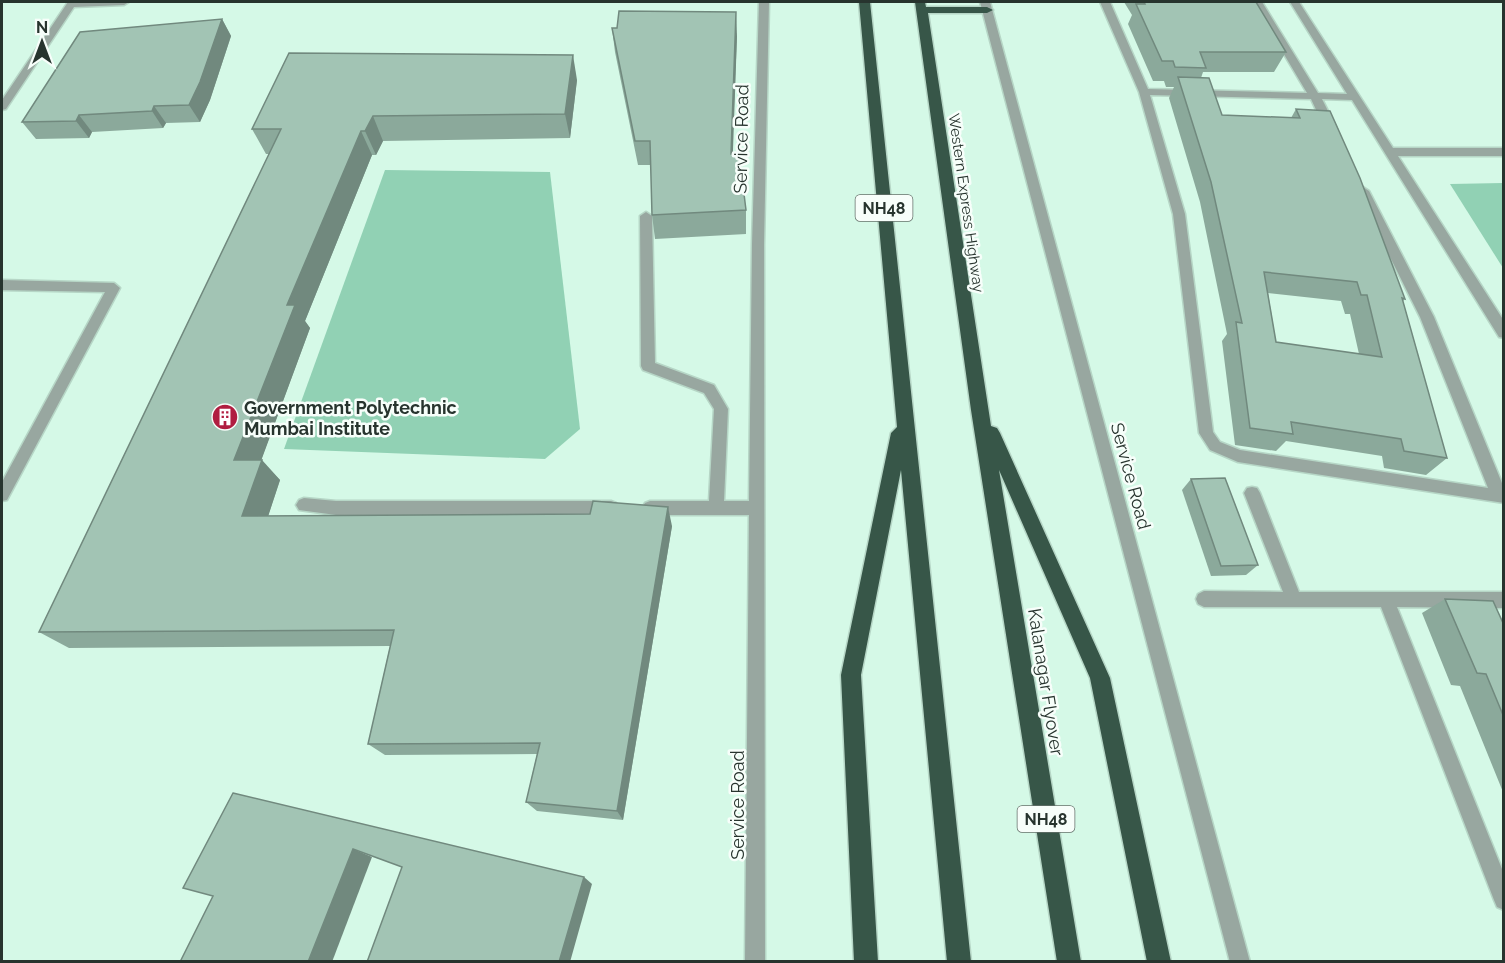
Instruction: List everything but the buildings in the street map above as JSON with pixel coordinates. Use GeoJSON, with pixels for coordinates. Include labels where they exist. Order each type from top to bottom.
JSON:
{"type":"FeatureCollection","features":[{"type":"Feature","properties":{"kind":"highway","name":"NH48"},"geometry":{"type":"LineString","coordinates":[[864,2],[959,962]]}},
{"type":"Feature","properties":{"kind":"highway"},"geometry":{"type":"LineString","coordinates":[[920,6],[986,6]]}},
{"type":"Feature","properties":{"kind":"highway","name":"Western Express Highway"},"geometry":{"type":"LineString","coordinates":[[920,6],[980,410]]}},
{"type":"Feature","properties":{"kind":"highway"},"geometry":{"type":"LineString","coordinates":[[980,410],[1100,678],[1159,962]]}},
{"type":"Feature","properties":{"kind":"highway","name":"Kalanagar Flyover"},"geometry":{"type":"LineString","coordinates":[[980,410],[1069,962]]}},
{"type":"Feature","properties":{"kind":"highway"},"geometry":{"type":"LineString","coordinates":[[866,962],[851,675],[904,414]]}},
{"type":"Feature","properties":{"kind":"street"},"geometry":{"type":"LineString","coordinates":[[2,107],[71,3],[124,2]]}},
{"type":"Feature","properties":{"kind":"street","name":"Service Road"},"geometry":{"type":"LineString","coordinates":[[756,962],[758,256],[764,2]]}},
{"type":"Feature","properties":{"kind":"street"},"geometry":{"type":"LineString","coordinates":[[1105,2],[1144,92],[1179,214],[1206,433],[1215,446],[1238,456],[1501,496]]}},
{"type":"Feature","properties":{"kind":"street"},"geometry":{"type":"LineString","coordinates":[[1258,2],[1315,97],[1336,139]]}},
{"type":"Feature","properties":{"kind":"street"},"geometry":{"type":"LineString","coordinates":[[1295,2],[1503,333]]}},
{"type":"Feature","properties":{"kind":"street","name":"Service Road"},"geometry":{"type":"LineString","coordinates":[[986,6],[1240,962]]}},
{"type":"Feature","properties":{"kind":"street"},"geometry":{"type":"LineString","coordinates":[[1144,92],[1356,97]]}},
{"type":"Feature","properties":{"kind":"street"},"geometry":{"type":"LineString","coordinates":[[1391,152],[1503,152]]}},
{"type":"Feature","properties":{"kind":"street"},"geometry":{"type":"LineString","coordinates":[[1358,181],[1427,317],[1501,496]]}},
{"type":"Feature","properties":{"kind":"street"},"geometry":{"type":"LineString","coordinates":[[646,216],[648,366],[709,389],[721,409],[716,508]]}},
{"type":"Feature","properties":{"kind":"street"},"geometry":{"type":"LineString","coordinates":[[2,285],[114,288],[2,495]]}},
{"type":"Feature","properties":{"kind":"street"},"geometry":{"type":"LineString","coordinates":[[1252,493],[1294,600]]}},
{"type":"Feature","properties":{"kind":"street"},"geometry":{"type":"LineString","coordinates":[[304,505],[336,508],[758,508]]}},
{"type":"Feature","properties":{"kind":"street"},"geometry":{"type":"LineString","coordinates":[[1204,599],[1503,600]]}},
{"type":"Feature","properties":{"kind":"street"},"geometry":{"type":"LineString","coordinates":[[1386,600],[1503,900]]}},
{"type":"Feature","properties":{"kind":"green space"},"geometry":{"type":"Polygon","coordinates":[[[385,170],[550,172],[580,429],[545,459],[284,449],[385,170]]]}},
{"type":"Feature","properties":{"kind":"green space"},"geometry":{"type":"Polygon","coordinates":[[[1504,183],[1503,268],[1450,184],[1504,183]]]}},
{"type":"Feature","properties":{"kind":"place","name":"Government Polytechnic Mumbai Institute"},"geometry":{"type":"Point","coordinates":[225,417]}}]}
